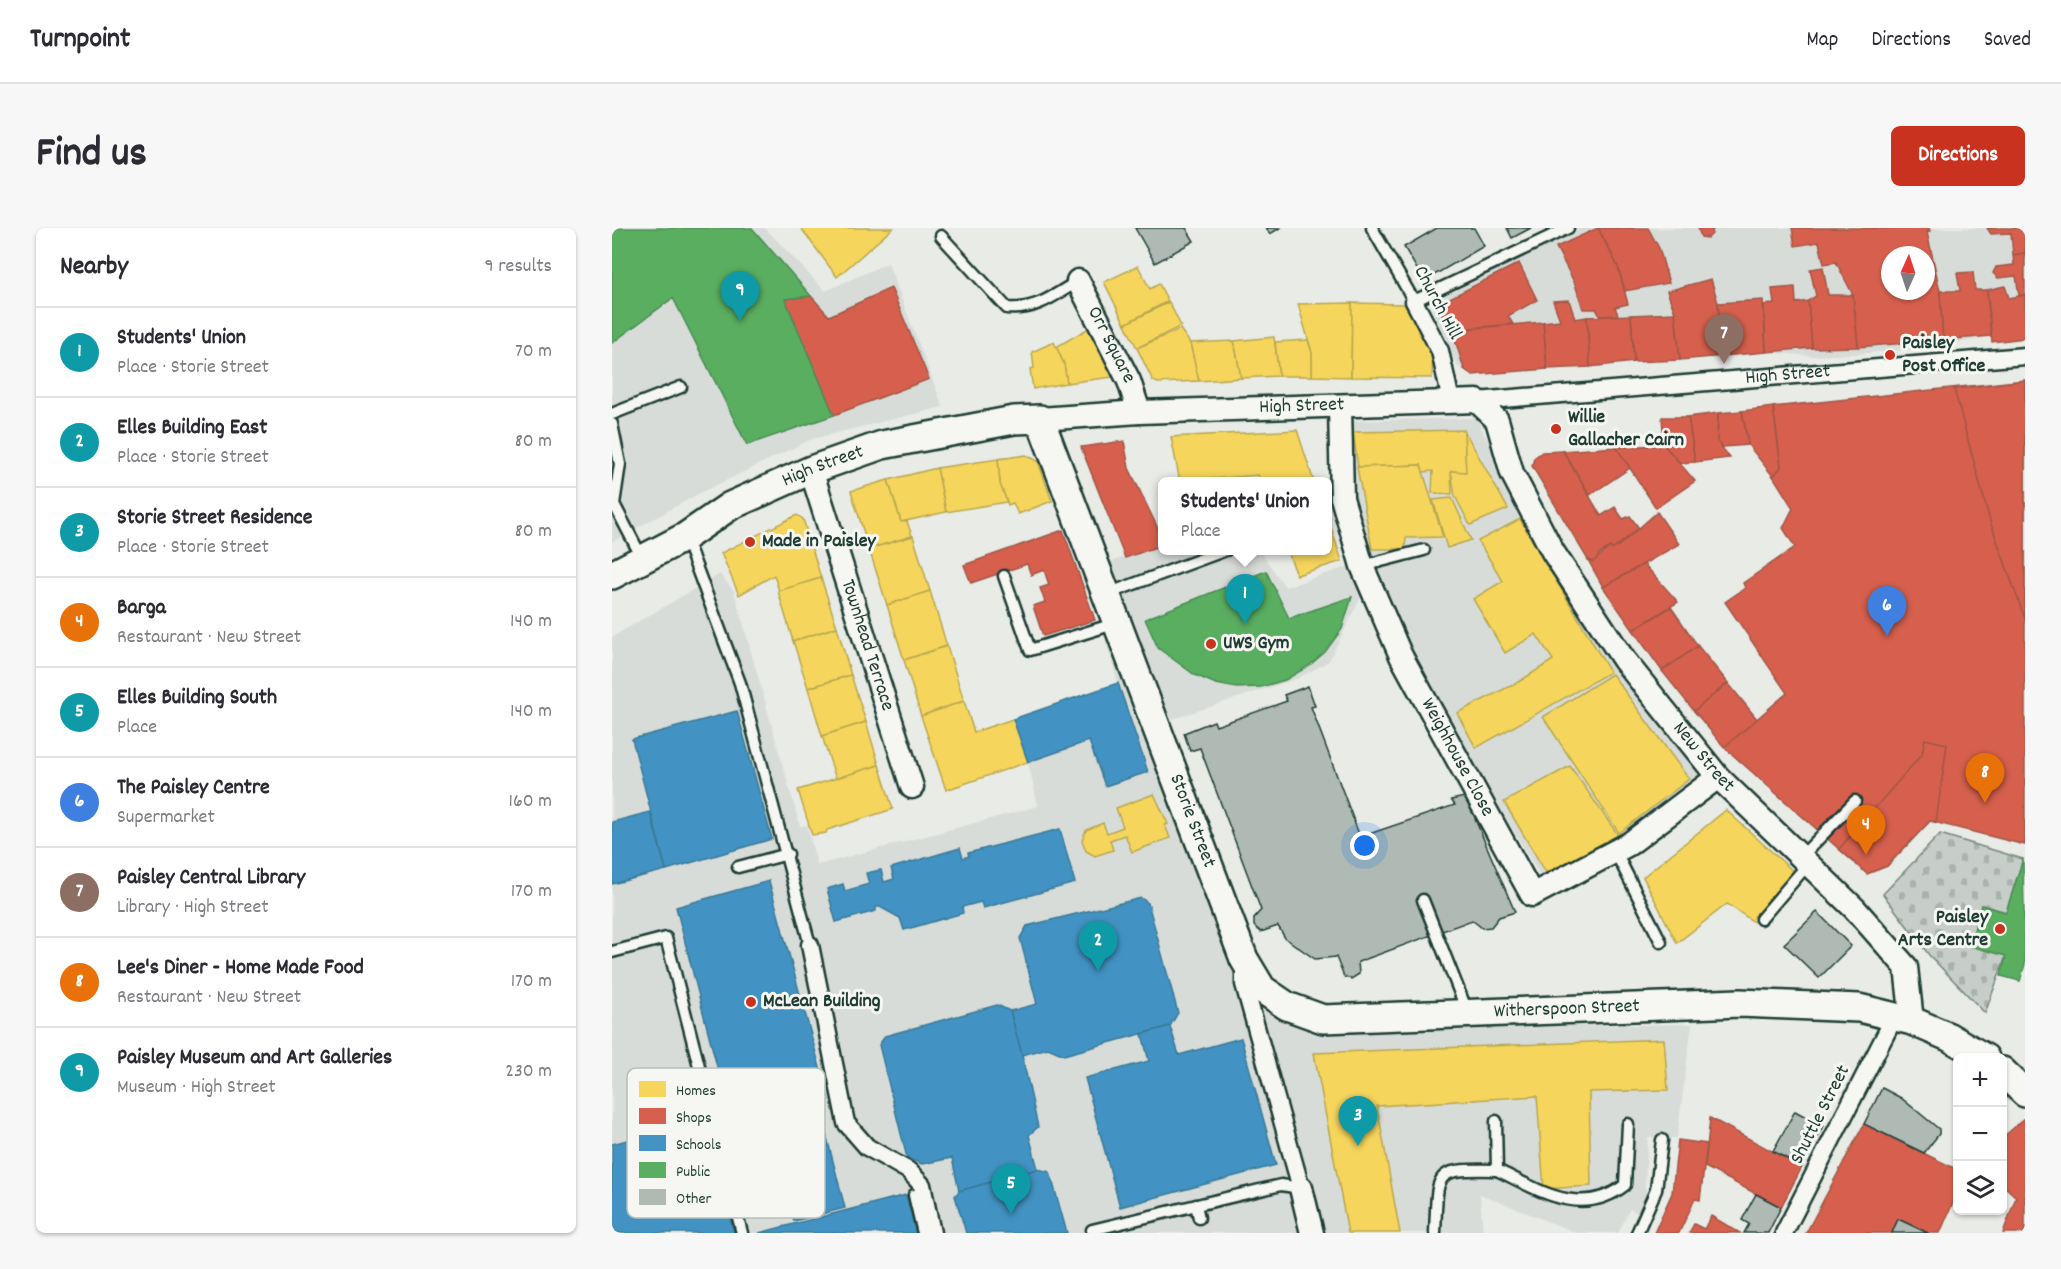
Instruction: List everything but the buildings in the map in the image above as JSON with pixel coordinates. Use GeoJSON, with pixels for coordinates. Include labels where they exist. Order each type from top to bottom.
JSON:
{"type":"FeatureCollection","features":[{"type":"Feature","properties":{"kind":"street","name":"Orr Square"},"geometry":{"type":"LineString","coordinates":[[1078,281],[1129,381],[1138,412]]}},
{"type":"Feature","properties":{"kind":"street","name":"Church Hill"},"geometry":{"type":"LineString","coordinates":[[1414,301],[1440,351],[1451,401]]}},
{"type":"Feature","properties":{"kind":"street","name":"High Street"},"geometry":{"type":"LineString","coordinates":[[612,575],[684,537],[730,506],[811,470],[882,445],[1002,421],[1138,412],[1477,401],[2025,357]]}},
{"type":"Feature","properties":{"kind":"street","name":"New Street"},"geometry":{"type":"LineString","coordinates":[[1477,401],[1497,420],[1512,473],[1554,552],[1624,660],[1718,777],[1855,909],[1906,967],[1904,1019]]}},
{"type":"Feature","properties":{"kind":"street","name":"Weighhouse Close"},"geometry":{"type":"LineString","coordinates":[[1340,407],[1342,498],[1362,566],[1406,667],[1532,895],[1629,844],[1718,777]]}},
{"type":"Feature","properties":{"kind":"street","name":"Storie Street"},"geometry":{"type":"LineString","coordinates":[[1040,419],[1244,959],[1244,984],[1312,1233]]}},
{"type":"Feature","properties":{"kind":"street","name":"Townhead Terrace"},"geometry":{"type":"LineString","coordinates":[[811,470],[912,787]]}},
{"type":"Feature","properties":{"kind":"street"},"geometry":{"type":"LineString","coordinates":[[810,945],[846,1123],[867,1147],[909,1171],[922,1185],[932,1233]]}},
{"type":"Feature","properties":{"kind":"street","name":"Witherspoon Street"},"geometry":{"type":"LineString","coordinates":[[1244,959],[1262,989],[1287,1006],[1323,1019],[1740,1003],[1859,1008],[1904,1019]]}},
{"type":"Feature","properties":{"kind":"street"},"geometry":{"type":"LineString","coordinates":[[1904,1019],[1949,1036],[1977,1053]]}},
{"type":"Feature","properties":{"kind":"street","name":"Shuttle Street"},"geometry":{"type":"LineString","coordinates":[[1784,1233],[1904,1019]]}},
{"type":"Feature","properties":{"kind":"street"},"geometry":{"type":"LineString","coordinates":[[2007,1076],[2025,1093]]}},
{"type":"Feature","properties":{"kind":"lane","name":"Church Hill"},"geometry":{"type":"LineString","coordinates":[[1372,228],[1414,301]]}},
{"type":"Feature","properties":{"kind":"lane"},"geometry":{"type":"LineString","coordinates":[[1414,301],[1568,228]]}},
{"type":"Feature","properties":{"kind":"lane"},"geometry":{"type":"LineString","coordinates":[[941,236],[1007,308],[1021,309],[1045,302],[1078,281]]}},
{"type":"Feature","properties":{"kind":"lane"},"geometry":{"type":"LineString","coordinates":[[612,414],[681,387]]}},
{"type":"Feature","properties":{"kind":"lane"},"geometry":{"type":"LineString","coordinates":[[612,424],[620,464],[614,504],[642,558]]}},
{"type":"Feature","properties":{"kind":"lane"},"geometry":{"type":"LineString","coordinates":[[684,537],[740,682],[788,854],[810,945]]}},
{"type":"Feature","properties":{"kind":"lane"},"geometry":{"type":"LineString","coordinates":[[1362,566],[1424,550]]}},
{"type":"Feature","properties":{"kind":"lane"},"geometry":{"type":"LineString","coordinates":[[1107,594],[1212,555]]}},
{"type":"Feature","properties":{"kind":"lane"},"geometry":{"type":"LineString","coordinates":[[1004,576],[1030,650],[1117,622]]}},
{"type":"Feature","properties":{"kind":"lane"},"geometry":{"type":"LineString","coordinates":[[1761,919],[1804,860],[1854,801]]}},
{"type":"Feature","properties":{"kind":"lane"},"geometry":{"type":"LineString","coordinates":[[1615,851],[1661,942]]}},
{"type":"Feature","properties":{"kind":"lane"},"geometry":{"type":"LineString","coordinates":[[738,867],[788,854]]}},
{"type":"Feature","properties":{"kind":"lane"},"geometry":{"type":"LineString","coordinates":[[1423,900],[1467,1012]]}},
{"type":"Feature","properties":{"kind":"lane"},"geometry":{"type":"LineString","coordinates":[[612,952],[666,938],[699,1068]]}},
{"type":"Feature","properties":{"kind":"lane"},"geometry":{"type":"LineString","coordinates":[[1496,1121],[1497,1170]]}},
{"type":"Feature","properties":{"kind":"lane"},"geometry":{"type":"LineString","coordinates":[[1436,1233],[1438,1185],[1445,1174],[1454,1170],[1497,1170],[1561,1200],[1590,1199],[1613,1194],[1625,1185],[1628,1124]]}},
{"type":"Feature","properties":{"kind":"lane"},"geometry":{"type":"LineString","coordinates":[[1636,1233],[1656,1190],[1662,1140]]}},
{"type":"Feature","properties":{"kind":"lane"},"geometry":{"type":"LineString","coordinates":[[1092,1230],[1281,1185],[1301,1188]]}},
{"type":"Feature","properties":{"kind":"lane"},"geometry":{"type":"LineString","coordinates":[[914,1196],[923,1233]]}},
{"type":"Feature","properties":{"kind":"lane"},"geometry":{"type":"LineString","coordinates":[[1196,1205],[1199,1218]]}},
{"type":"Feature","properties":{"kind":"lane"},"geometry":{"type":"LineString","coordinates":[[738,1218],[742,1233]]}},
{"type":"Feature","properties":{"kind":"shaded area"},"geometry":{"type":"Polygon","coordinates":[[[612,228],[765,228],[825,291],[888,263],[943,407],[812,439],[700,493],[612,542],[612,228]]]}},
{"type":"Feature","properties":{"kind":"shaded area"},"geometry":{"type":"Polygon","coordinates":[[[1580,228],[2025,228],[2025,338],[1992,342],[1991,336],[1939,347],[1856,354],[1810,356],[1766,352],[1472,375],[1457,366],[1431,306],[1444,296],[1580,228]]]}},
{"type":"Feature","properties":{"kind":"shaded area"},"geometry":{"type":"Polygon","coordinates":[[[1477,418],[1510,489],[1619,668],[1707,781],[1545,884],[1407,651],[1359,540],[1341,421],[1477,418]]]}},
{"type":"Feature","properties":{"kind":"shaded area"},"geometry":{"type":"Polygon","coordinates":[[[1158,546],[1158,555],[1263,555],[1285,587],[1353,565],[1362,595],[1329,661],[1299,678],[1157,724],[1244,984],[1310,1030],[1692,1024],[1677,1138],[1648,1137],[1645,1185],[1647,1198],[1639,1214],[1630,1209],[1618,1233],[1577,1233],[1480,1194],[1483,1233],[612,1233],[612,637],[720,574],[734,591],[800,826],[807,825],[817,865],[1038,806],[1028,762],[1013,719],[1118,683],[1085,570],[1158,546]]]}},
{"type":"Feature","properties":{"kind":"green space"},"geometry":{"type":"Polygon","coordinates":[[[1940,834],[2023,859],[2006,912],[1981,905],[1970,945],[2006,956],[1985,1013],[1929,955],[1883,894],[1940,834]]]}},
{"type":"Feature","properties":{"kind":"place","name":"Paisley Museum and Art Galleries"},"geometry":{"type":"Point","coordinates":[740,321]}},
{"type":"Feature","properties":{"kind":"place","name":"Paisley Post Office"},"geometry":{"type":"Point","coordinates":[1890,355]}},
{"type":"Feature","properties":{"kind":"place","name":"Paisley Central Library"},"geometry":{"type":"Point","coordinates":[1724,364]}},
{"type":"Feature","properties":{"kind":"place","name":"Willie Gallacher Cairn"},"geometry":{"type":"Point","coordinates":[1556,429]}},
{"type":"Feature","properties":{"kind":"place","name":"Made in Paisley"},"geometry":{"type":"Point","coordinates":[750,542]}},
{"type":"Feature","properties":{"kind":"place","name":"Students' Union"},"geometry":{"type":"Point","coordinates":[1245,624]}},
{"type":"Feature","properties":{"kind":"place","name":"The Paisley Centre"},"geometry":{"type":"Point","coordinates":[1887,636]}},
{"type":"Feature","properties":{"kind":"place","name":"UWS Gym"},"geometry":{"type":"Point","coordinates":[1211,644]}},
{"type":"Feature","properties":{"kind":"place","name":"Lee's Diner - Home Made Food"},"geometry":{"type":"Point","coordinates":[1985,803]}},
{"type":"Feature","properties":{"kind":"place","name":"Barga"},"geometry":{"type":"Point","coordinates":[1866,855]}},
{"type":"Feature","properties":{"kind":"place","name":"Paisley Arts Centre"},"geometry":{"type":"Point","coordinates":[2000,929]}},
{"type":"Feature","properties":{"kind":"place","name":"Elles Building East"},"geometry":{"type":"Point","coordinates":[1098,971]}},
{"type":"Feature","properties":{"kind":"place","name":"McLean Building"},"geometry":{"type":"Point","coordinates":[751,1002]}},
{"type":"Feature","properties":{"kind":"place","name":"Storie Street Residence"},"geometry":{"type":"Point","coordinates":[1358,1146]}},
{"type":"Feature","properties":{"kind":"place","name":"Elles Building South"},"geometry":{"type":"Point","coordinates":[1011,1214]}}]}
